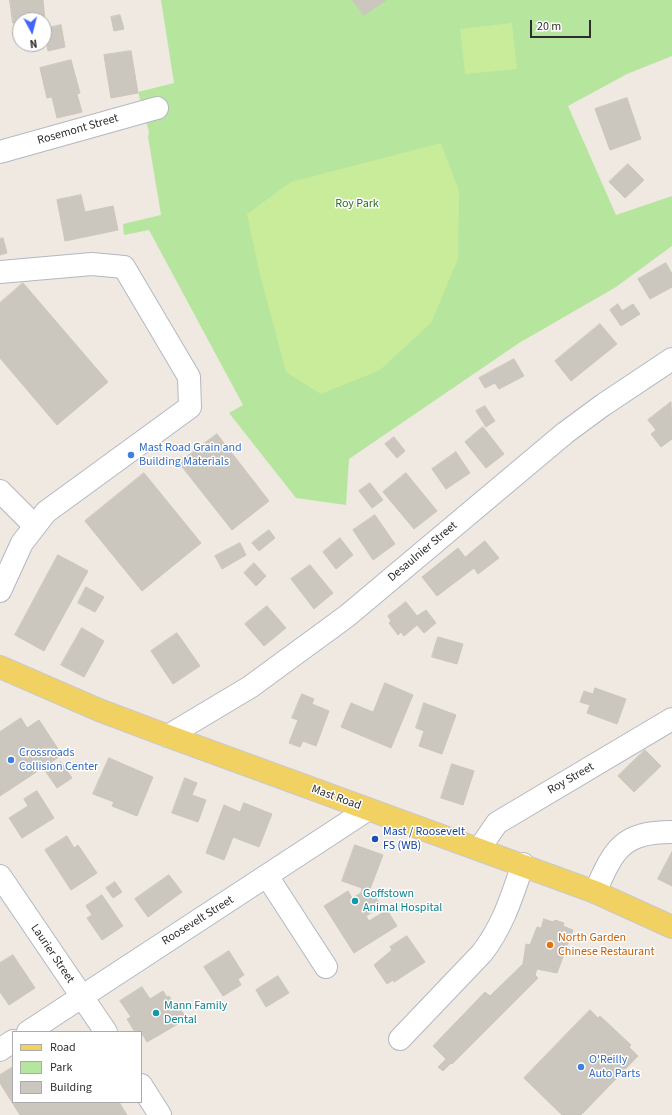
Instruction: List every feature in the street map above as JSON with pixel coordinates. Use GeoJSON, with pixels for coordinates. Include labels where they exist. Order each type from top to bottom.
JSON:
{"type":"FeatureCollection","features":[{"type":"Feature","properties":{"kind":"main road","name":"Mast Road"},"geometry":{"type":"LineString","coordinates":[[0,667],[99,710],[367,810],[523,864],[596,892],[672,927]]}},
{"type":"Feature","properties":{"kind":"street","name":"Rosemont Street"},"geometry":{"type":"LineString","coordinates":[[0,152],[157,108]]}},
{"type":"Feature","properties":{"kind":"street"},"geometry":{"type":"LineString","coordinates":[[0,272],[92,264],[124,267],[189,377],[190,407],[46,512],[22,543],[0,591]]}},
{"type":"Feature","properties":{"kind":"street","name":"Desaulnier Street"},"geometry":{"type":"LineString","coordinates":[[168,736],[250,687],[347,616],[565,433],[603,405],[672,359]]}},
{"type":"Feature","properties":{"kind":"street"},"geometry":{"type":"LineString","coordinates":[[0,491],[35,526]]}},
{"type":"Feature","properties":{"kind":"street","name":"Roy Street"},"geometry":{"type":"LineString","coordinates":[[480,849],[497,824],[672,719]]}},
{"type":"Feature","properties":{"kind":"street","name":"Roosevelt Street"},"geometry":{"type":"LineString","coordinates":[[29,1031],[367,810]]}},
{"type":"Feature","properties":{"kind":"street"},"geometry":{"type":"LineString","coordinates":[[596,892],[614,854],[627,841],[642,834],[672,832]]}},
{"type":"Feature","properties":{"kind":"street"},"geometry":{"type":"LineString","coordinates":[[400,1039],[482,953],[494,938],[502,923],[523,864]]}},
{"type":"Feature","properties":{"kind":"street","name":"Laurier Street"},"geometry":{"type":"LineString","coordinates":[[0,876],[105,1031]]}},
{"type":"Feature","properties":{"kind":"street"},"geometry":{"type":"LineString","coordinates":[[267,876],[326,967]]}},
{"type":"Feature","properties":{"kind":"street"},"geometry":{"type":"LineString","coordinates":[[0,1050],[12,1042]]}},
{"type":"Feature","properties":{"kind":"street"},"geometry":{"type":"LineString","coordinates":[[142,1087],[160,1115]]}},
{"type":"Feature","properties":{"kind":"green space","name":"Roy Park"},"geometry":{"type":"Polygon","coordinates":[[[161,0],[672,0],[672,56],[627,74],[568,106],[616,215],[672,196],[672,246],[616,287],[519,343],[349,459],[346,505],[296,498],[229,413],[243,405],[149,230],[124,235],[123,224],[161,215],[148,137],[149,132],[138,92],[174,83],[161,0]]]}},
{"type":"Feature","properties":{"kind":"green space"},"geometry":{"type":"Polygon","coordinates":[[[512,23],[517,69],[465,74],[460,29],[512,23]]]}},
{"type":"Feature","properties":{"kind":"green space"},"geometry":{"type":"Polygon","coordinates":[[[441,143],[459,191],[458,259],[431,323],[380,370],[321,394],[286,372],[259,271],[247,214],[291,182],[441,143]]]}},
{"type":"Feature","properties":{"kind":"building"},"geometry":{"type":"Polygon","coordinates":[[[10,0],[43,0],[44,12],[12,12],[12,15],[10,0]]]}},
{"type":"Feature","properties":{"kind":"building"},"geometry":{"type":"Polygon","coordinates":[[[353,0],[386,0],[364,15],[353,0]]]}},
{"type":"Feature","properties":{"kind":"building"},"geometry":{"type":"Polygon","coordinates":[[[120,15],[124,29],[114,31],[111,17],[120,15]]]}},
{"type":"Feature","properties":{"kind":"building"},"geometry":{"type":"Polygon","coordinates":[[[61,25],[65,47],[52,50],[52,27],[61,25]]]}},
{"type":"Feature","properties":{"kind":"building"},"geometry":{"type":"Polygon","coordinates":[[[131,51],[138,93],[111,98],[104,55],[131,51]]]}},
{"type":"Feature","properties":{"kind":"building"},"geometry":{"type":"Polygon","coordinates":[[[71,60],[80,93],[77,94],[82,112],[57,118],[52,97],[47,98],[40,68],[71,60]]]}},
{"type":"Feature","properties":{"kind":"building"},"geometry":{"type":"Polygon","coordinates":[[[627,98],[641,139],[610,150],[595,109],[627,98]]]}},
{"type":"Feature","properties":{"kind":"building"},"geometry":{"type":"Polygon","coordinates":[[[628,164],[644,180],[625,198],[609,182],[628,164]]]}},
{"type":"Feature","properties":{"kind":"building"},"geometry":{"type":"Polygon","coordinates":[[[81,195],[85,212],[113,206],[118,230],[65,241],[57,200],[81,195]]]}},
{"type":"Feature","properties":{"kind":"building"},"geometry":{"type":"Polygon","coordinates":[[[3,238],[7,253],[0,255],[0,239],[3,238]]]}},
{"type":"Feature","properties":{"kind":"building"},"geometry":{"type":"Polygon","coordinates":[[[666,263],[672,274],[672,287],[650,299],[638,279],[666,263]]]}},
{"type":"Feature","properties":{"kind":"building"},"geometry":{"type":"Polygon","coordinates":[[[23,283],[108,382],[57,425],[0,358],[0,303],[23,283]]]}},
{"type":"Feature","properties":{"kind":"building"},"geometry":{"type":"Polygon","coordinates":[[[618,304],[622,311],[633,304],[640,314],[621,326],[610,310],[618,304]]]}},
{"type":"Feature","properties":{"kind":"building"},"geometry":{"type":"Polygon","coordinates":[[[600,324],[617,344],[571,381],[555,361],[600,324]]]}},
{"type":"Feature","properties":{"kind":"building"},"geometry":{"type":"Polygon","coordinates":[[[514,359],[524,376],[499,389],[495,383],[485,388],[479,378],[514,359]]]}},
{"type":"Feature","properties":{"kind":"building"},"geometry":{"type":"Polygon","coordinates":[[[671,402],[672,439],[661,447],[651,434],[656,430],[648,420],[671,402]]]}},
{"type":"Feature","properties":{"kind":"building"},"geometry":{"type":"Polygon","coordinates":[[[485,406],[495,421],[486,427],[476,411],[485,406]]]}},
{"type":"Feature","properties":{"kind":"building"},"geometry":{"type":"Polygon","coordinates":[[[483,427],[504,454],[486,468],[465,442],[483,427]]]}},
{"type":"Feature","properties":{"kind":"building"},"geometry":{"type":"Polygon","coordinates":[[[217,434],[269,501],[232,530],[179,463],[217,434]]]}},
{"type":"Feature","properties":{"kind":"building"},"geometry":{"type":"Polygon","coordinates":[[[394,437],[405,451],[397,458],[385,444],[394,437]]]}},
{"type":"Feature","properties":{"kind":"building"},"geometry":{"type":"Polygon","coordinates":[[[456,452],[470,473],[446,489],[432,469],[456,452]]]}},
{"type":"Feature","properties":{"kind":"building"},"geometry":{"type":"Polygon","coordinates":[[[144,473],[201,543],[142,591],[85,521],[144,473]]]}},
{"type":"Feature","properties":{"kind":"building"},"geometry":{"type":"Polygon","coordinates":[[[406,473],[437,511],[414,529],[383,492],[406,473]]]}},
{"type":"Feature","properties":{"kind":"building"},"geometry":{"type":"Polygon","coordinates":[[[370,483],[383,500],[372,508],[359,491],[370,483]]]}},
{"type":"Feature","properties":{"kind":"building"},"geometry":{"type":"Polygon","coordinates":[[[375,515],[395,544],[373,560],[353,530],[375,515]]]}},
{"type":"Feature","properties":{"kind":"building"},"geometry":{"type":"Polygon","coordinates":[[[269,530],[275,538],[259,551],[252,543],[269,530]]]}},
{"type":"Feature","properties":{"kind":"building"},"geometry":{"type":"Polygon","coordinates":[[[340,538],[353,555],[336,569],[323,552],[340,538]]]}},
{"type":"Feature","properties":{"kind":"building"},"geometry":{"type":"Polygon","coordinates":[[[485,541],[499,558],[478,574],[474,568],[437,596],[422,577],[458,548],[465,557],[485,541]]]}},
{"type":"Feature","properties":{"kind":"building"},"geometry":{"type":"Polygon","coordinates":[[[240,543],[246,555],[222,569],[215,556],[240,543]]]}},
{"type":"Feature","properties":{"kind":"building"},"geometry":{"type":"Polygon","coordinates":[[[58,555],[88,571],[44,651],[15,635],[58,555]]]}},
{"type":"Feature","properties":{"kind":"building"},"geometry":{"type":"Polygon","coordinates":[[[254,563],[266,576],[256,586],[244,573],[254,563]]]}},
{"type":"Feature","properties":{"kind":"building"},"geometry":{"type":"Polygon","coordinates":[[[310,565],[333,593],[314,609],[291,579],[310,565]]]}},
{"type":"Feature","properties":{"kind":"building"},"geometry":{"type":"Polygon","coordinates":[[[86,587],[104,597],[95,612],[78,603],[86,587]]]}},
{"type":"Feature","properties":{"kind":"building"},"geometry":{"type":"Polygon","coordinates":[[[406,602],[417,616],[426,610],[436,623],[424,633],[417,625],[404,636],[401,632],[398,635],[389,623],[391,621],[388,616],[406,602]]]}},
{"type":"Feature","properties":{"kind":"building"},"geometry":{"type":"Polygon","coordinates":[[[267,606],[286,628],[264,646],[245,624],[267,606]]]}},
{"type":"Feature","properties":{"kind":"building"},"geometry":{"type":"Polygon","coordinates":[[[82,628],[104,641],[84,677],[61,665],[82,628]]]}},
{"type":"Feature","properties":{"kind":"building"},"geometry":{"type":"Polygon","coordinates":[[[177,633],[200,666],[173,684],[151,651],[177,633]]]}},
{"type":"Feature","properties":{"kind":"building"},"geometry":{"type":"Polygon","coordinates":[[[438,637],[463,644],[457,664],[432,657],[438,637]]]}},
{"type":"Feature","properties":{"kind":"building"},"geometry":{"type":"Polygon","coordinates":[[[385,683],[413,695],[391,748],[341,727],[351,703],[373,712],[385,683]]]}},
{"type":"Feature","properties":{"kind":"building"},"geometry":{"type":"Polygon","coordinates":[[[595,688],[626,699],[617,724],[587,713],[590,705],[580,702],[584,691],[593,694],[595,688]]]}},
{"type":"Feature","properties":{"kind":"building"},"geometry":{"type":"Polygon","coordinates":[[[302,694],[314,699],[312,704],[329,711],[316,746],[303,741],[300,747],[289,743],[298,720],[292,718],[302,694]]]}},
{"type":"Feature","properties":{"kind":"building"},"geometry":{"type":"Polygon","coordinates":[[[424,703],[456,715],[442,754],[419,746],[424,731],[416,728],[424,703]]]}},
{"type":"Feature","properties":{"kind":"building"},"geometry":{"type":"Polygon","coordinates":[[[21,718],[27,728],[39,720],[62,755],[0,796],[0,732],[21,718]]]}},
{"type":"Feature","properties":{"kind":"building"},"geometry":{"type":"Polygon","coordinates":[[[645,750],[661,766],[634,792],[618,776],[645,750]]]}},
{"type":"Feature","properties":{"kind":"building"},"geometry":{"type":"Polygon","coordinates":[[[109,758],[153,777],[137,816],[112,806],[114,802],[93,794],[109,758]]]}},
{"type":"Feature","properties":{"kind":"building"},"geometry":{"type":"Polygon","coordinates":[[[61,762],[72,778],[57,788],[46,772],[61,762]]]}},
{"type":"Feature","properties":{"kind":"building"},"geometry":{"type":"Polygon","coordinates":[[[452,764],[474,771],[463,805],[441,798],[452,764]]]}},
{"type":"Feature","properties":{"kind":"building"},"geometry":{"type":"Polygon","coordinates":[[[185,778],[197,783],[192,795],[206,800],[198,822],[172,813],[185,778]]]}},
{"type":"Feature","properties":{"kind":"building"},"geometry":{"type":"Polygon","coordinates":[[[37,791],[54,818],[22,838],[9,818],[28,806],[24,799],[37,791]]]}},
{"type":"Feature","properties":{"kind":"building"},"geometry":{"type":"Polygon","coordinates":[[[244,803],[272,814],[259,847],[233,837],[224,860],[206,853],[224,805],[240,812],[244,803]]]}},
{"type":"Feature","properties":{"kind":"building"},"geometry":{"type":"Polygon","coordinates":[[[67,836],[74,848],[78,845],[97,873],[71,890],[45,850],[67,836]]]}},
{"type":"Feature","properties":{"kind":"building","name":"Goffstown Animal Hospital"},"geometry":{"type":"Polygon","coordinates":[[[355,845],[383,855],[370,889],[380,904],[375,907],[377,909],[366,916],[369,921],[387,910],[397,926],[354,953],[324,906],[348,891],[352,898],[361,893],[362,888],[342,881],[355,845]]]}},
{"type":"Feature","properties":{"kind":"building"},"geometry":{"type":"Polygon","coordinates":[[[672,852],[672,886],[658,879],[672,852]]]}},
{"type":"Feature","properties":{"kind":"building"},"geometry":{"type":"Polygon","coordinates":[[[169,875],[182,892],[148,917],[135,899],[169,875]]]}},
{"type":"Feature","properties":{"kind":"building"},"geometry":{"type":"Polygon","coordinates":[[[115,882],[122,892],[113,898],[106,888],[115,882]]]}},
{"type":"Feature","properties":{"kind":"building"},"geometry":{"type":"Polygon","coordinates":[[[102,895],[123,926],[102,940],[87,918],[92,915],[86,906],[102,895]]]}},
{"type":"Feature","properties":{"kind":"building"},"geometry":{"type":"Polygon","coordinates":[[[544,919],[564,923],[563,926],[573,930],[557,973],[537,969],[535,975],[538,978],[452,1064],[451,1063],[443,1071],[438,1067],[446,1059],[433,1046],[485,992],[490,996],[523,964],[526,944],[530,945],[537,927],[541,928],[544,919]]]}},
{"type":"Feature","properties":{"kind":"building"},"geometry":{"type":"Polygon","coordinates":[[[407,936],[425,962],[394,982],[393,980],[387,984],[374,965],[392,950],[390,947],[407,936]]]}},
{"type":"Feature","properties":{"kind":"building"},"geometry":{"type":"Polygon","coordinates":[[[229,951],[244,975],[238,979],[241,985],[223,996],[204,967],[229,951]]]}},
{"type":"Feature","properties":{"kind":"building"},"geometry":{"type":"Polygon","coordinates":[[[13,955],[35,988],[9,1005],[0,992],[0,963],[13,955]]]}},
{"type":"Feature","properties":{"kind":"building"},"geometry":{"type":"Polygon","coordinates":[[[278,976],[289,993],[266,1007],[256,990],[278,976]]]}},
{"type":"Feature","properties":{"kind":"building","name":"Mann Family Dental"},"geometry":{"type":"Polygon","coordinates":[[[142,987],[150,999],[163,991],[173,1002],[170,1003],[174,1010],[181,1010],[185,1016],[183,1021],[147,1042],[142,1031],[134,1031],[127,1019],[131,1017],[120,1001],[142,987]]]}},
{"type":"Feature","properties":{"kind":"building","name":"O'Reilly Auto Parts"},"geometry":{"type":"Polygon","coordinates":[[[590,1010],[598,1018],[600,1016],[631,1045],[629,1047],[638,1056],[581,1115],[562,1115],[524,1078],[590,1010]]]}},
{"type":"Feature","properties":{"kind":"building"},"geometry":{"type":"Polygon","coordinates":[[[12,1068],[12,1102],[0,1083],[0,1075],[12,1068]]]}},
{"type":"Feature","properties":{"kind":"building"},"geometry":{"type":"Polygon","coordinates":[[[12,1103],[120,1103],[127,1115],[20,1115],[12,1103]]]}},
{"type":"Feature","properties":{"kind":"place","name":"Mast Road Grain and Building Materials"},"geometry":{"type":"Point","coordinates":[131,455]}},
{"type":"Feature","properties":{"kind":"place","name":"Crossroads Collision Center"},"geometry":{"type":"Point","coordinates":[11,760]}},
{"type":"Feature","properties":{"kind":"place","name":"Mast / Roosevelt FS (WB)"},"geometry":{"type":"Point","coordinates":[375,839]}},
{"type":"Feature","properties":{"kind":"place","name":"Goffstown Animal Hospital"},"geometry":{"type":"Point","coordinates":[355,901]}},
{"type":"Feature","properties":{"kind":"place","name":"North Garden Chinese Restaurant"},"geometry":{"type":"Point","coordinates":[550,945]}},
{"type":"Feature","properties":{"kind":"place","name":"Mann Family Dental"},"geometry":{"type":"Point","coordinates":[156,1013]}},
{"type":"Feature","properties":{"kind":"place","name":"O'Reilly Auto Parts"},"geometry":{"type":"Point","coordinates":[581,1067]}}]}
